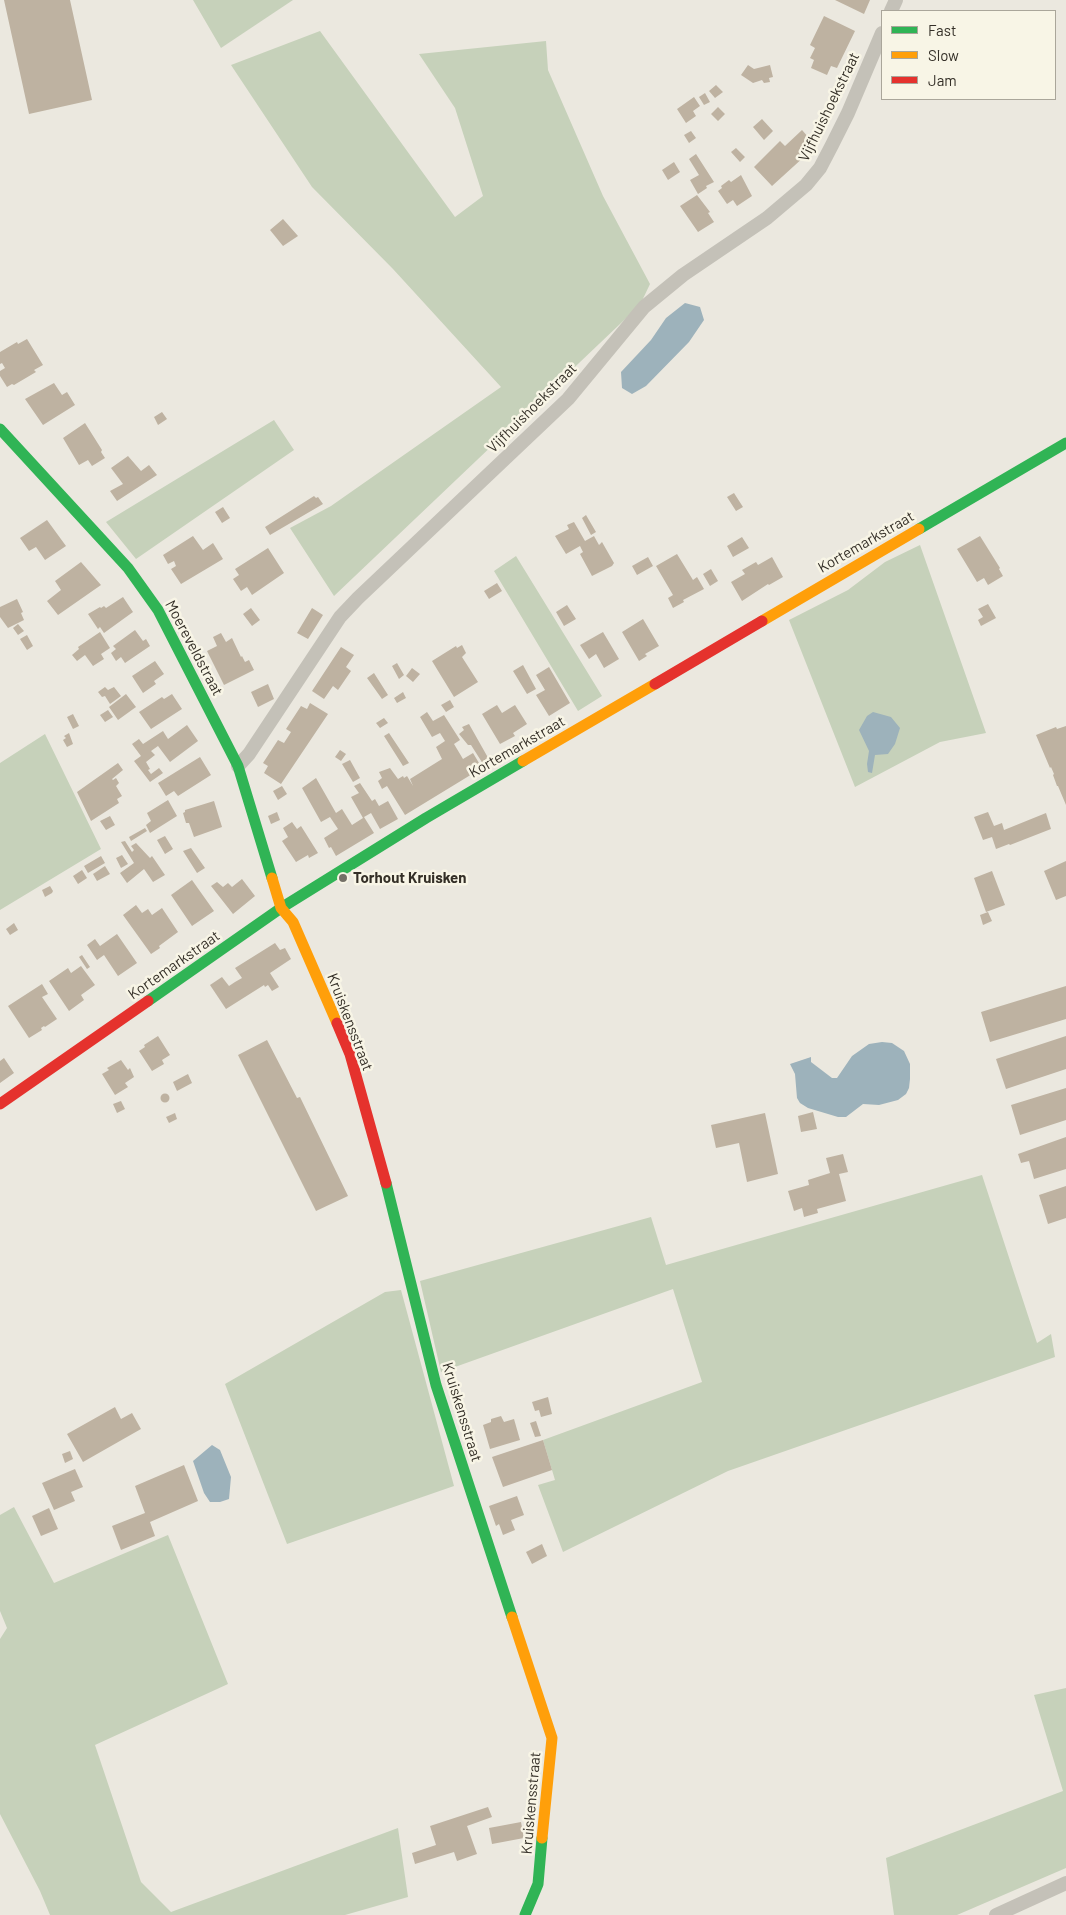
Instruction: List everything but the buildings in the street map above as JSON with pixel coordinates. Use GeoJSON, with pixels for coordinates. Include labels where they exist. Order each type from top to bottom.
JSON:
{"type":"FeatureCollection","features":[{"type":"Feature","properties":{"kind":"street","name":"Vijfhuishoekstraat"},"geometry":{"type":"LineString","coordinates":[[238,766],[249,754],[340,617],[358,598],[568,400],[644,307],[675,280],[767,218],[806,185],[820,168],[832,145],[848,113],[881,35]]}},
{"type":"Feature","properties":{"kind":"street","name":"Moereveldstraat"},"geometry":{"type":"LineString","coordinates":[[0,429],[128,568],[158,610],[238,766],[281,908],[293,922]]}},
{"type":"Feature","properties":{"kind":"street","name":"Kortemarkstraat"},"geometry":{"type":"LineString","coordinates":[[0,1104],[281,908],[426,818],[1066,443]]}},
{"type":"Feature","properties":{"kind":"street","name":"Kruiskensstraat"},"geometry":{"type":"LineString","coordinates":[[293,922],[350,1054],[395,1216],[436,1385],[552,1738],[538,1884],[525,1915]]}},
{"type":"Feature","properties":{"kind":"street"},"geometry":{"type":"LineString","coordinates":[[996,1915],[1066,1883]]}},
{"type":"Feature","properties":{"kind":"green space"},"geometry":{"type":"Polygon","coordinates":[[[193,0],[293,0],[221,48],[193,0]]]}},
{"type":"Feature","properties":{"kind":"green space"},"geometry":{"type":"Polygon","coordinates":[[[320,31],[455,217],[483,196],[455,108],[419,54],[546,41],[548,70],[603,196],[650,284],[640,305],[334,596],[290,528],[331,506],[501,387],[393,269],[312,187],[231,65],[320,31]]]}},
{"type":"Feature","properties":{"kind":"green space"},"geometry":{"type":"Polygon","coordinates":[[[274,420],[294,450],[136,559],[106,522],[274,420]]]}},
{"type":"Feature","properties":{"kind":"green space"},"geometry":{"type":"Polygon","coordinates":[[[920,545],[986,733],[940,742],[855,787],[789,620],[848,590],[885,562],[920,545]]]}},
{"type":"Feature","properties":{"kind":"green space"},"geometry":{"type":"Polygon","coordinates":[[[516,556],[602,696],[578,711],[494,571],[516,556]]]}},
{"type":"Feature","properties":{"kind":"green space"},"geometry":{"type":"Polygon","coordinates":[[[45,734],[101,849],[0,910],[0,763],[45,734]]]}},
{"type":"Feature","properties":{"kind":"green space"},"geometry":{"type":"Polygon","coordinates":[[[982,1175],[1037,1343],[1051,1334],[1055,1357],[728,1471],[563,1552],[538,1485],[555,1480],[543,1440],[702,1382],[673,1289],[441,1372],[420,1281],[651,1217],[666,1265],[982,1175]]]}},
{"type":"Feature","properties":{"kind":"green space"},"geometry":{"type":"Polygon","coordinates":[[[401,1290],[454,1486],[287,1544],[225,1384],[385,1292],[401,1290]]]}},
{"type":"Feature","properties":{"kind":"green space"},"geometry":{"type":"Polygon","coordinates":[[[14,1507],[54,1583],[168,1535],[228,1684],[95,1745],[141,1882],[171,1912],[398,1828],[408,1897],[345,1915],[50,1915],[40,1891],[0,1814],[0,1639],[7,1628],[0,1611],[0,1515],[14,1507]]]}},
{"type":"Feature","properties":{"kind":"green space"},"geometry":{"type":"Polygon","coordinates":[[[1066,1688],[1066,1868],[957,1915],[894,1915],[886,1858],[1063,1791],[1034,1695],[1066,1688]]]}},
{"type":"Feature","properties":{"kind":"water"},"geometry":{"type":"Polygon","coordinates":[[[685,303],[700,307],[704,320],[689,342],[646,386],[632,394],[622,388],[621,372],[651,340],[666,318],[685,303]]]}},
{"type":"Feature","properties":{"kind":"water"},"geometry":{"type":"Polygon","coordinates":[[[873,712],[891,717],[900,728],[895,744],[888,754],[875,755],[872,773],[868,772],[869,751],[859,730],[867,716],[873,712]]]}},
{"type":"Feature","properties":{"kind":"water"},"geometry":{"type":"Polygon","coordinates":[[[892,1043],[904,1051],[910,1064],[909,1088],[906,1094],[898,1100],[879,1105],[863,1104],[846,1117],[838,1117],[808,1108],[800,1103],[797,1098],[795,1074],[790,1064],[811,1057],[811,1062],[832,1078],[837,1078],[852,1056],[869,1044],[892,1043]]]}},
{"type":"Feature","properties":{"kind":"water"},"geometry":{"type":"Polygon","coordinates":[[[212,1445],[220,1450],[231,1477],[229,1499],[220,1502],[210,1502],[204,1493],[193,1461],[212,1445]]]}},
{"type":"Feature","properties":{"kind":"traffic: fast"},"geometry":{"type":"LineString","coordinates":[[0,429],[128,568],[158,610],[238,766],[272,878]]}},
{"type":"Feature","properties":{"kind":"traffic: fast"},"geometry":{"type":"LineString","coordinates":[[919,529],[1066,443]]}},
{"type":"Feature","properties":{"kind":"traffic: fast"},"geometry":{"type":"LineString","coordinates":[[148,1001],[281,908],[426,818],[523,761]]}},
{"type":"Feature","properties":{"kind":"traffic: fast"},"geometry":{"type":"LineString","coordinates":[[386,1183],[436,1385],[512,1617]]}},
{"type":"Feature","properties":{"kind":"traffic: fast"},"geometry":{"type":"LineString","coordinates":[[525,1915],[538,1884],[542,1838]]}},
{"type":"Feature","properties":{"kind":"traffic: slow"},"geometry":{"type":"LineString","coordinates":[[762,621],[919,529]]}},
{"type":"Feature","properties":{"kind":"traffic: slow"},"geometry":{"type":"LineString","coordinates":[[523,761],[655,684]]}},
{"type":"Feature","properties":{"kind":"traffic: slow"},"geometry":{"type":"LineString","coordinates":[[272,878],[281,908],[293,922],[337,1023]]}},
{"type":"Feature","properties":{"kind":"traffic: slow"},"geometry":{"type":"LineString","coordinates":[[512,1617],[552,1738],[542,1838]]}},
{"type":"Feature","properties":{"kind":"traffic: jam"},"geometry":{"type":"LineString","coordinates":[[655,684],[762,621]]}},
{"type":"Feature","properties":{"kind":"traffic: jam"},"geometry":{"type":"LineString","coordinates":[[0,1104],[148,1001]]}},
{"type":"Feature","properties":{"kind":"traffic: jam"},"geometry":{"type":"LineString","coordinates":[[337,1023],[350,1054],[386,1183]]}},
{"type":"Feature","properties":{"kind":"place","name":"Torhout Kruisken"},"geometry":{"type":"Point","coordinates":[343,878]}}]}
